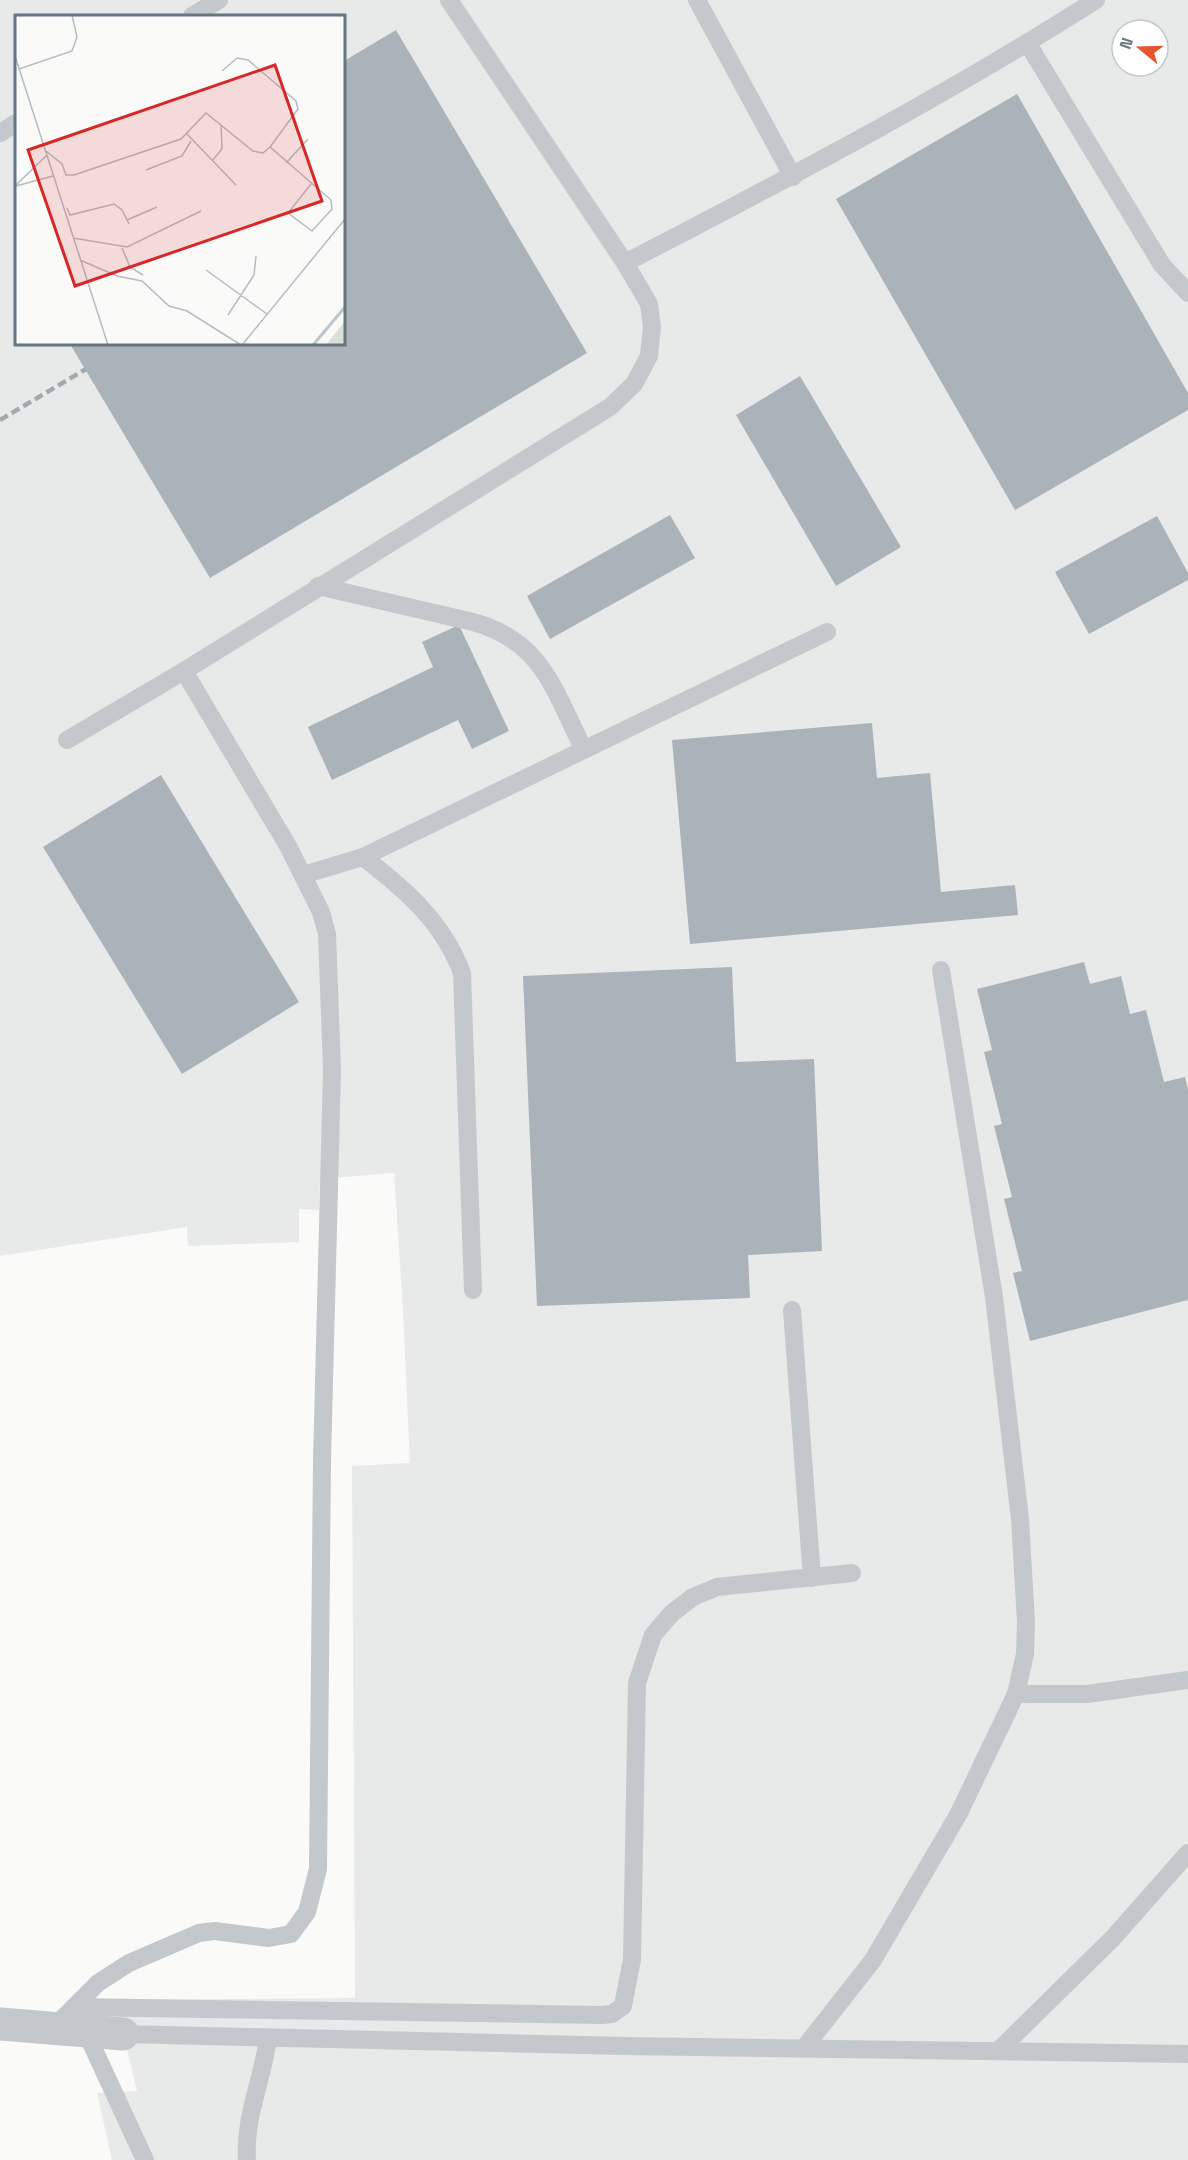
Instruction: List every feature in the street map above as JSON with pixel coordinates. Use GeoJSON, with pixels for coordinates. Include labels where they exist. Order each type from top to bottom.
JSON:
{"type":"FeatureCollection","features":[{"type":"Feature","properties":{"kind":"street"},"geometry":{"type":"LineString","coordinates":[[9,2024],[71,2021],[123,2034]]}},
{"type":"Feature","properties":{"kind":"lane"},"geometry":{"type":"LineString","coordinates":[[194,15],[219,0]]}},
{"type":"Feature","properties":{"kind":"lane"},"geometry":{"type":"LineString","coordinates":[[67,740],[184,671],[610,407],[634,384],[649,356],[652,327],[649,304],[625,262],[538,129],[449,0]]}},
{"type":"Feature","properties":{"kind":"lane"},"geometry":{"type":"LineString","coordinates":[[697,0],[793,177]]}},
{"type":"Feature","properties":{"kind":"lane"},"geometry":{"type":"LineString","coordinates":[[625,262],[793,177],[1028,44],[1096,0]]}},
{"type":"Feature","properties":{"kind":"lane"},"geometry":{"type":"LineString","coordinates":[[1028,44],[1162,265],[1188,293]]}},
{"type":"Feature","properties":{"kind":"lane"},"geometry":{"type":"LineString","coordinates":[[0,133],[15,124]]}},
{"type":"Feature","properties":{"kind":"lane"},"geometry":{"type":"LineString","coordinates":[[318,586],[484,625],[513,638],[530,651],[542,668],[584,750]]}},
{"type":"Feature","properties":{"kind":"lane"},"geometry":{"type":"LineString","coordinates":[[303,875],[363,857],[827,632]]}},
{"type":"Feature","properties":{"kind":"lane"},"geometry":{"type":"LineString","coordinates":[[71,2021],[98,1983],[129,1963],[199,1933],[214,1931],[269,1938],[291,1934],[308,1912],[316,1885],[332,1070],[327,934],[321,912],[303,875],[184,671]]}},
{"type":"Feature","properties":{"kind":"lane"},"geometry":{"type":"LineString","coordinates":[[363,857],[410,895],[433,918],[453,949],[462,974],[473,1290]]}},
{"type":"Feature","properties":{"kind":"lane"},"geometry":{"type":"LineString","coordinates":[[804,2049],[853,1987],[902,1914],[978,1779],[1016,1694],[1025,1654],[1026,1622],[1020,1519],[994,1297],[941,970]]}},
{"type":"Feature","properties":{"kind":"lane"},"geometry":{"type":"LineString","coordinates":[[792,1310],[812,1578]]}},
{"type":"Feature","properties":{"kind":"lane"},"geometry":{"type":"LineString","coordinates":[[71,2021],[194,2011],[602,2015],[619,2010],[622,2006],[632,1959],[637,1683],[653,1635],[672,1613],[686,1602],[717,1587],[852,1573]]}},
{"type":"Feature","properties":{"kind":"lane"},"geometry":{"type":"LineString","coordinates":[[1016,1694],[1087,1694],[1188,1680]]}},
{"type":"Feature","properties":{"kind":"lane"},"geometry":{"type":"LineString","coordinates":[[998,2051],[1113,1938],[1188,1853]]}},
{"type":"Feature","properties":{"kind":"lane"},"geometry":{"type":"LineString","coordinates":[[71,2021],[145,2160]]}},
{"type":"Feature","properties":{"kind":"lane"},"geometry":{"type":"LineString","coordinates":[[123,2034],[804,2049],[1188,2054]]}},
{"type":"Feature","properties":{"kind":"lane"},"geometry":{"type":"LineString","coordinates":[[247,2160],[249,2118],[264,2063],[268,2038]]}},
{"type":"Feature","properties":{"kind":"shaded area"},"geometry":{"type":"Polygon","coordinates":[[[0,0],[1188,0],[1188,2160],[112,2160],[97,2093],[137,2091],[115,2000],[355,1998],[352,1466],[410,1463],[394,1173],[320,1179],[319,1210],[299,1209],[299,1242],[188,1246],[187,1227],[0,1256],[0,0]]]}},
{"type":"Feature","properties":{"kind":"building"},"geometry":{"type":"Polygon","coordinates":[[[396,30],[587,353],[210,578],[71,345],[345,345],[345,60],[396,30]]]}},
{"type":"Feature","properties":{"kind":"building"},"geometry":{"type":"Polygon","coordinates":[[[1017,94],[1188,393],[1188,410],[1015,510],[836,199],[1017,94]]]}},
{"type":"Feature","properties":{"kind":"building"},"geometry":{"type":"Polygon","coordinates":[[[800,376],[901,547],[836,586],[736,415],[800,376]]]}},
{"type":"Feature","properties":{"kind":"building"},"geometry":{"type":"Polygon","coordinates":[[[670,515],[695,558],[550,639],[527,596],[670,515]]]}},
{"type":"Feature","properties":{"kind":"building"},"geometry":{"type":"Polygon","coordinates":[[[1157,516],[1188,573],[1188,580],[1089,634],[1055,572],[1157,516]]]}},
{"type":"Feature","properties":{"kind":"building"},"geometry":{"type":"Polygon","coordinates":[[[459,625],[509,731],[472,749],[458,720],[332,780],[308,727],[433,667],[422,642],[459,625]]]}},
{"type":"Feature","properties":{"kind":"building"},"geometry":{"type":"Polygon","coordinates":[[[872,723],[877,778],[930,773],[941,892],[1015,885],[1018,915],[690,944],[672,740],[872,723]]]}},
{"type":"Feature","properties":{"kind":"building"},"geometry":{"type":"Polygon","coordinates":[[[161,775],[299,1002],[182,1074],[43,847],[161,775]]]}},
{"type":"Feature","properties":{"kind":"building"},"geometry":{"type":"Polygon","coordinates":[[[1084,962],[1090,984],[1121,976],[1130,1014],[1146,1010],[1164,1082],[1185,1077],[1188,1089],[1188,1300],[1030,1341],[1013,1273],[1022,1271],[1004,1199],[1012,1197],[994,1126],[1002,1124],[984,1052],[992,1050],[977,989],[1084,962]]]}},
{"type":"Feature","properties":{"kind":"building"},"geometry":{"type":"Polygon","coordinates":[[[732,967],[736,1062],[814,1059],[822,1251],[748,1255],[750,1298],[537,1306],[523,976],[732,967]]]}},
{"type":"Feature","properties":{"kind":"railway"},"geometry":{"type":"LineString","coordinates":[[0,420],[86,369]]}}]}
